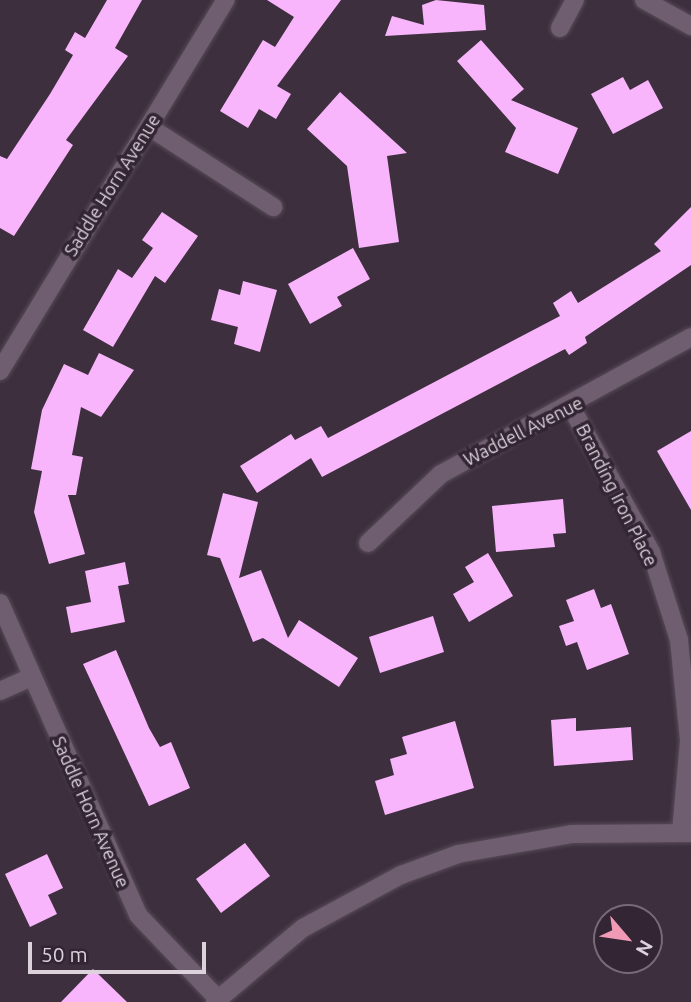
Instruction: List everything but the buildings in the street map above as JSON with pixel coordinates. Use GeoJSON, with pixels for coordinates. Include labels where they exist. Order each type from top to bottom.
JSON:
{"type":"FeatureCollection","features":[{"type":"Feature","properties":{"kind":"street","name":"Saddle Horn Avenue"},"geometry":{"type":"LineString","coordinates":[[0,371],[226,0]]}},
{"type":"Feature","properties":{"kind":"street"},"geometry":{"type":"LineString","coordinates":[[560,28],[575,0]]}},
{"type":"Feature","properties":{"kind":"street"},"geometry":{"type":"LineString","coordinates":[[644,0],[691,26]]}},
{"type":"Feature","properties":{"kind":"street"},"geometry":{"type":"LineString","coordinates":[[149,127],[273,207]]}},
{"type":"Feature","properties":{"kind":"street","name":"Waddell Avenue"},"geometry":{"type":"LineString","coordinates":[[368,543],[441,474],[572,407],[691,337]]}},
{"type":"Feature","properties":{"kind":"street","name":"Branding Iron Place"},"geometry":{"type":"LineString","coordinates":[[572,407],[651,552],[679,640],[689,741],[686,832]]}},
{"type":"Feature","properties":{"kind":"street","name":"Saddle Horn Avenue"},"geometry":{"type":"LineString","coordinates":[[0,603],[138,915],[216,1000]]}},
{"type":"Feature","properties":{"kind":"street"},"geometry":{"type":"LineString","coordinates":[[0,691],[32,677]]}},
{"type":"Feature","properties":{"kind":"street"},"geometry":{"type":"LineString","coordinates":[[216,1000],[303,928],[401,875],[458,854],[571,834],[686,832]]}}]}
